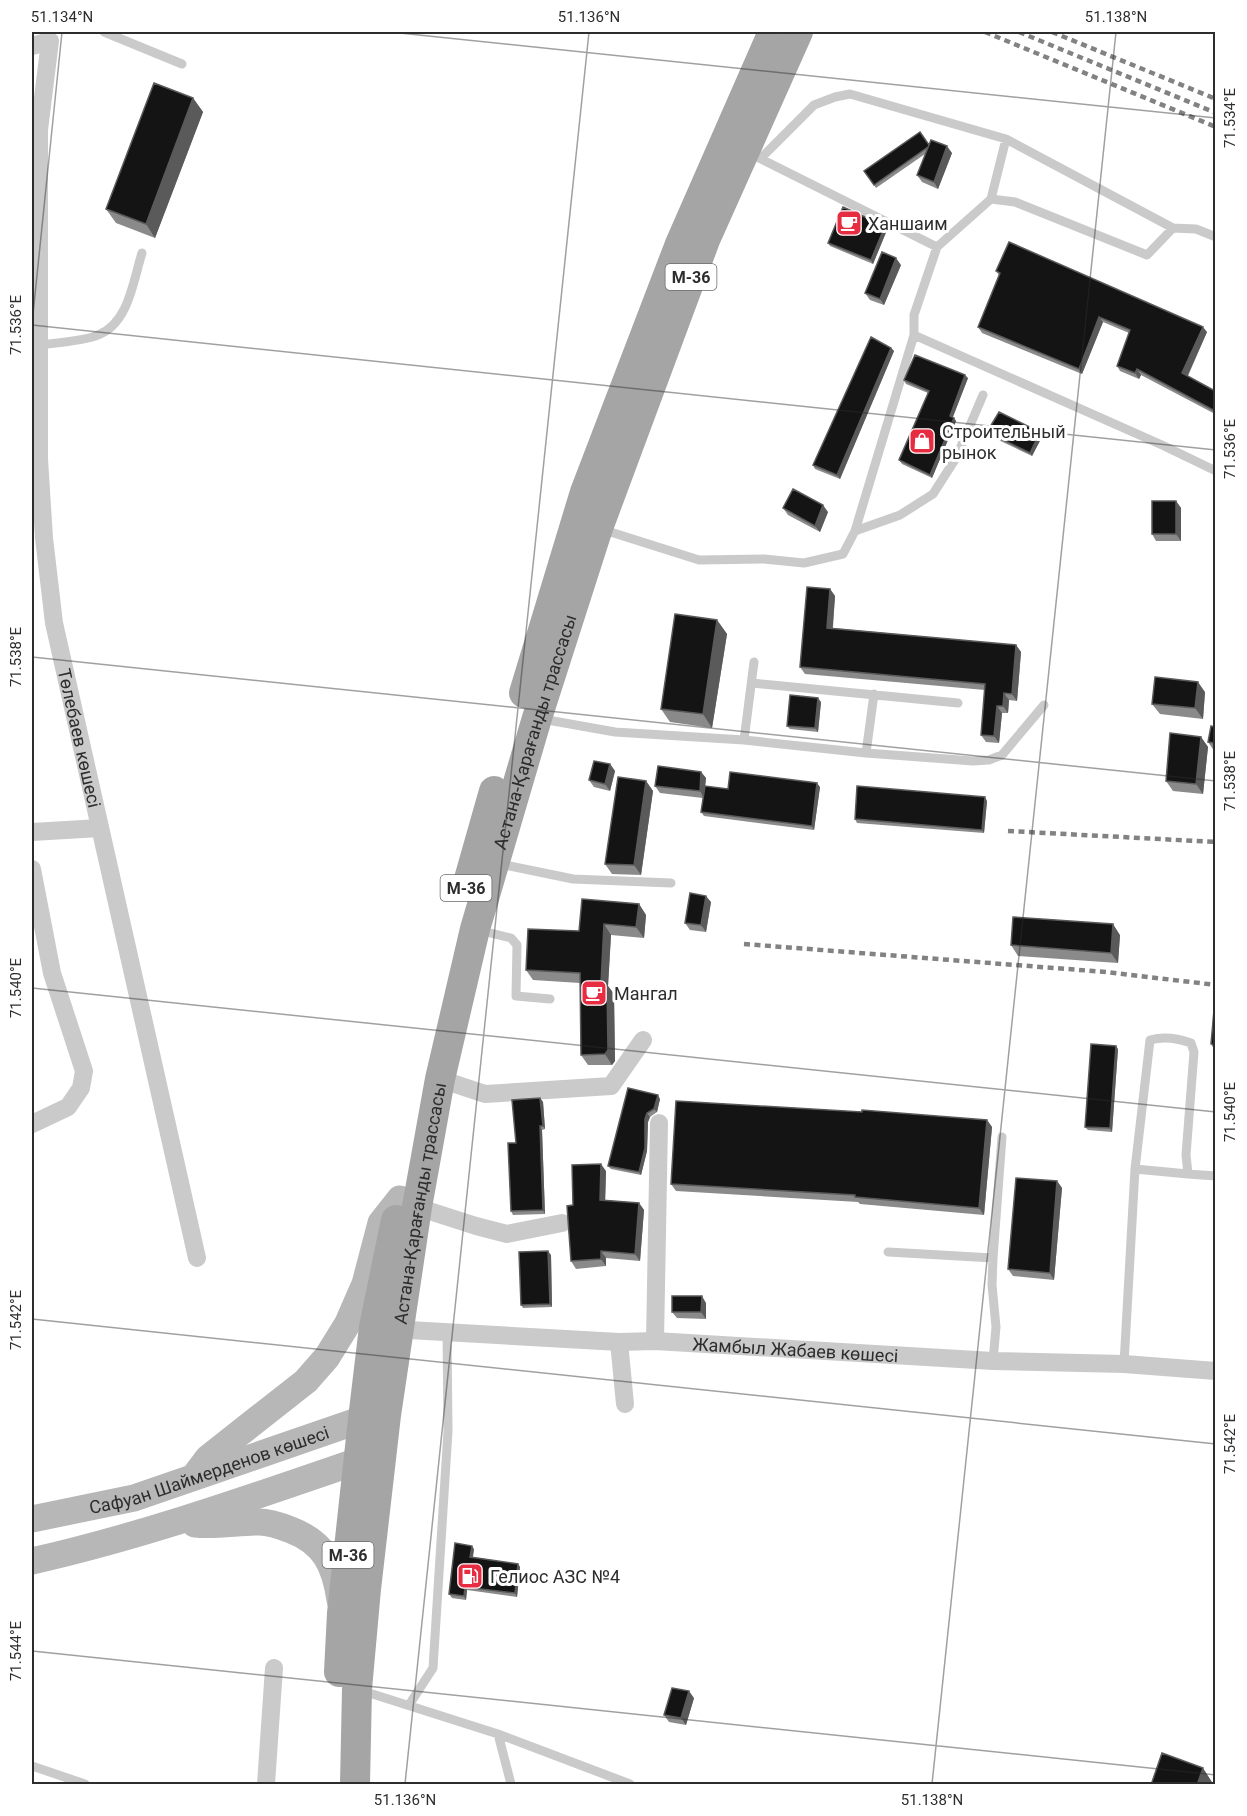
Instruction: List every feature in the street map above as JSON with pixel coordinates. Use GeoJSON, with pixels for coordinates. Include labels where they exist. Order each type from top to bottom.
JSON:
{"type":"FeatureCollection","features":[{"type":"Feature","properties":{"kind":"main road","name":"Астана-Қарағанды трассасы"},"geometry":{"type":"LineString","coordinates":[[334,1785],[342,1612],[370,1458],[386,1328],[408,1203],[423,1072],[456,925],[482,831],[585,492],[680,244],[773,32]]}},
{"type":"Feature","properties":{"kind":"main road","name":"Астана-Қарағанды трассасы"},"geometry":{"type":"LineString","coordinates":[[408,1203],[475,929],[537,718],[598,528],[705,240],[753,154],[798,32]]}},
{"type":"Feature","properties":{"kind":"main road"},"geometry":{"type":"LineString","coordinates":[[193,1478],[208,1458],[306,1381],[327,1357],[348,1323],[365,1284],[381,1223],[408,1203]]}},
{"type":"Feature","properties":{"kind":"main road","name":"Сафуан Шаймерденов көшесі"},"geometry":{"type":"LineString","coordinates":[[32,1519],[134,1498],[374,1422]]}},
{"type":"Feature","properties":{"kind":"main road","name":"Астана-Қарағанды трассасы"},"geometry":{"type":"LineString","coordinates":[[355,1785],[357,1689],[366,1589],[370,1458]]}},
{"type":"Feature","properties":{"kind":"main road"},"geometry":{"type":"LineString","coordinates":[[32,1561],[86,1549],[176,1523],[370,1458]]}},
{"type":"Feature","properties":{"kind":"main road"},"geometry":{"type":"LineString","coordinates":[[176,1523],[207,1525],[262,1522],[304,1535],[324,1552],[331,1564],[337,1578],[342,1612]]}},
{"type":"Feature","properties":{"kind":"street"},"geometry":{"type":"LineString","coordinates":[[32,46],[51,36]]}},
{"type":"Feature","properties":{"kind":"street","name":"Төлебаев көшесі"},"geometry":{"type":"LineString","coordinates":[[51,36],[35,131],[39,345],[35,460],[54,623],[197,1258]]}},
{"type":"Feature","properties":{"kind":"street"},"geometry":{"type":"LineString","coordinates":[[32,831],[100,828]]}},
{"type":"Feature","properties":{"kind":"street"},"geometry":{"type":"LineString","coordinates":[[32,869],[52,973],[84,1071],[81,1088],[68,1107],[32,1124]]}},
{"type":"Feature","properties":{"kind":"street"},"geometry":{"type":"LineString","coordinates":[[440,1079],[485,1094],[611,1086],[643,1040]]}},
{"type":"Feature","properties":{"kind":"street"},"geometry":{"type":"LineString","coordinates":[[655,1341],[659,1123]]}},
{"type":"Feature","properties":{"kind":"street"},"geometry":{"type":"LineString","coordinates":[[408,1203],[507,1234],[562,1223]]}},
{"type":"Feature","properties":{"kind":"street","name":"Жамбыл Жабаев көшесі"},"geometry":{"type":"LineString","coordinates":[[386,1328],[993,1361],[1124,1364],[1215,1371]]}},
{"type":"Feature","properties":{"kind":"street"},"geometry":{"type":"LineString","coordinates":[[619,1342],[625,1404]]}},
{"type":"Feature","properties":{"kind":"street"},"geometry":{"type":"LineString","coordinates":[[266,1785],[274,1668]]}},
{"type":"Feature","properties":{"kind":"lane"},"geometry":{"type":"LineString","coordinates":[[104,32],[182,64]]}},
{"type":"Feature","properties":{"kind":"lane"},"geometry":{"type":"LineString","coordinates":[[937,247],[753,154],[814,105],[850,94],[1006,139],[1173,228],[1196,229],[1215,237]]}},
{"type":"Feature","properties":{"kind":"lane"},"geometry":{"type":"LineString","coordinates":[[598,528],[699,560],[764,559],[804,563],[843,554],[855,531],[914,335],[914,315],[937,247],[991,199],[1006,139]]}},
{"type":"Feature","properties":{"kind":"lane"},"geometry":{"type":"LineString","coordinates":[[991,199],[1015,202],[1147,255],[1173,228]]}},
{"type":"Feature","properties":{"kind":"lane"},"geometry":{"type":"LineString","coordinates":[[39,345],[97,336],[111,328],[125,310],[142,253]]}},
{"type":"Feature","properties":{"kind":"lane"},"geometry":{"type":"LineString","coordinates":[[914,335],[1142,436],[1215,471]]}},
{"type":"Feature","properties":{"kind":"lane"},"geometry":{"type":"LineString","coordinates":[[855,531],[900,515],[933,494],[956,458],[983,395]]}},
{"type":"Feature","properties":{"kind":"lane"},"geometry":{"type":"LineString","coordinates":[[744,740],[754,662]]}},
{"type":"Feature","properties":{"kind":"lane"},"geometry":{"type":"LineString","coordinates":[[752,683],[958,703]]}},
{"type":"Feature","properties":{"kind":"lane"},"geometry":{"type":"LineString","coordinates":[[866,753],[874,694]]}},
{"type":"Feature","properties":{"kind":"lane"},"geometry":{"type":"LineString","coordinates":[[537,718],[615,732],[744,740],[866,753],[973,761],[989,760],[1002,755],[1044,705]]}},
{"type":"Feature","properties":{"kind":"lane"},"geometry":{"type":"LineString","coordinates":[[494,863],[573,879],[671,883]]}},
{"type":"Feature","properties":{"kind":"lane"},"geometry":{"type":"LineString","coordinates":[[475,929],[511,939],[517,945],[516,996],[550,999]]}},
{"type":"Feature","properties":{"kind":"lane"},"geometry":{"type":"LineString","coordinates":[[1124,1364],[1135,1169],[1150,1040],[1160,1037],[1181,1039],[1191,1043],[1194,1052],[1186,1155],[1188,1174]]}},
{"type":"Feature","properties":{"kind":"lane"},"geometry":{"type":"LineString","coordinates":[[993,1361],[996,1327],[992,1285],[993,1258],[1002,1137]]}},
{"type":"Feature","properties":{"kind":"lane"},"geometry":{"type":"LineString","coordinates":[[1135,1169],[1215,1176]]}},
{"type":"Feature","properties":{"kind":"lane"},"geometry":{"type":"LineString","coordinates":[[888,1252],[993,1258]]}},
{"type":"Feature","properties":{"kind":"lane"},"geometry":{"type":"LineString","coordinates":[[409,1705],[432,1668],[448,1431],[447,1331]]}},
{"type":"Feature","properties":{"kind":"lane"},"geometry":{"type":"LineString","coordinates":[[357,1689],[498,1734],[630,1785]]}},
{"type":"Feature","properties":{"kind":"lane"},"geometry":{"type":"LineString","coordinates":[[498,1734],[511,1785]]}},
{"type":"Feature","properties":{"kind":"lane"},"geometry":{"type":"LineString","coordinates":[[32,1766],[85,1785]]}},
{"type":"Feature","properties":{"kind":"building"},"geometry":{"type":"Polygon","coordinates":[[[154,83],[193,98],[146,224],[106,209],[154,83]]]}},
{"type":"Feature","properties":{"kind":"building"},"geometry":{"type":"Polygon","coordinates":[[[920,132],[929,145],[928,147],[874,185],[864,171],[920,132]]]}},
{"type":"Feature","properties":{"kind":"building"},"geometry":{"type":"Polygon","coordinates":[[[931,140],[947,146],[934,182],[917,175],[931,140]]]}},
{"type":"Feature","properties":{"kind":"building"},"geometry":{"type":"Polygon","coordinates":[[[843,207],[885,226],[871,260],[828,243],[843,207]]]}},
{"type":"Feature","properties":{"kind":"building"},"geometry":{"type":"Polygon","coordinates":[[[1009,242],[1203,327],[1182,373],[1215,391],[1215,411],[1137,369],[1135,373],[1117,366],[1130,330],[1099,317],[1079,369],[978,327],[1000,273],[996,271],[1009,242]]]}},
{"type":"Feature","properties":{"kind":"building"},"geometry":{"type":"Polygon","coordinates":[[[882,252],[896,258],[880,299],[865,293],[882,252]]]}},
{"type":"Feature","properties":{"kind":"building"},"geometry":{"type":"Polygon","coordinates":[[[871,337],[891,348],[837,475],[813,465],[871,337]]]}},
{"type":"Feature","properties":{"kind":"building"},"geometry":{"type":"Polygon","coordinates":[[[915,355],[965,375],[950,416],[954,418],[930,475],[899,460],[929,391],[904,380],[915,355]]]}},
{"type":"Feature","properties":{"kind":"building"},"geometry":{"type":"Polygon","coordinates":[[[999,412],[1040,432],[1030,453],[987,432],[999,412]]]}},
{"type":"Feature","properties":{"kind":"building"},"geometry":{"type":"Polygon","coordinates":[[[793,489],[823,505],[815,526],[783,508],[793,489]]]}},
{"type":"Feature","properties":{"kind":"building"},"geometry":{"type":"Polygon","coordinates":[[[1152,501],[1176,501],[1176,534],[1152,534],[1152,501]]]}},
{"type":"Feature","properties":{"kind":"building"},"geometry":{"type":"Polygon","coordinates":[[[807,587],[830,589],[827,628],[1016,645],[1012,694],[1004,693],[1003,706],[997,706],[994,736],[981,735],[985,684],[800,667],[807,587]]]}},
{"type":"Feature","properties":{"kind":"building"},"geometry":{"type":"Polygon","coordinates":[[[675,614],[717,620],[703,714],[661,709],[675,614]]]}},
{"type":"Feature","properties":{"kind":"building"},"geometry":{"type":"Polygon","coordinates":[[[1155,677],[1198,682],[1195,708],[1152,704],[1155,677]]]}},
{"type":"Feature","properties":{"kind":"building"},"geometry":{"type":"Polygon","coordinates":[[[790,695],[818,698],[815,728],[787,726],[790,695]]]}},
{"type":"Feature","properties":{"kind":"building"},"geometry":{"type":"Polygon","coordinates":[[[1211,726],[1215,727],[1215,743],[1208,742],[1211,726]]]}},
{"type":"Feature","properties":{"kind":"building"},"geometry":{"type":"Polygon","coordinates":[[[1170,733],[1201,737],[1196,784],[1166,781],[1170,733]]]}},
{"type":"Feature","properties":{"kind":"building"},"geometry":{"type":"Polygon","coordinates":[[[594,761],[610,764],[605,784],[589,780],[594,761]]]}},
{"type":"Feature","properties":{"kind":"building"},"geometry":{"type":"Polygon","coordinates":[[[658,766],[701,772],[700,791],[655,786],[658,766]]]}},
{"type":"Feature","properties":{"kind":"building"},"geometry":{"type":"Polygon","coordinates":[[[730,772],[817,783],[812,826],[701,812],[705,786],[728,789],[730,772]]]}},
{"type":"Feature","properties":{"kind":"building"},"geometry":{"type":"Polygon","coordinates":[[[618,777],[646,781],[634,865],[605,864],[618,777]]]}},
{"type":"Feature","properties":{"kind":"building"},"geometry":{"type":"Polygon","coordinates":[[[857,786],[985,797],[982,830],[855,819],[857,786]]]}},
{"type":"Feature","properties":{"kind":"building"},"geometry":{"type":"Polygon","coordinates":[[[690,893],[706,896],[701,925],[685,923],[690,893]]]}},
{"type":"Feature","properties":{"kind":"building"},"geometry":{"type":"Polygon","coordinates":[[[582,899],[639,904],[636,927],[604,924],[601,983],[607,983],[608,1050],[605,1054],[581,1055],[580,973],[526,970],[528,929],[579,931],[582,899]]]}},
{"type":"Feature","properties":{"kind":"building"},"geometry":{"type":"Polygon","coordinates":[[[1013,917],[1113,924],[1111,953],[1011,945],[1013,917]]]}},
{"type":"Feature","properties":{"kind":"building"},"geometry":{"type":"Polygon","coordinates":[[[1215,999],[1215,1045],[1211,1044],[1215,999]]]}},
{"type":"Feature","properties":{"kind":"building"},"geometry":{"type":"Polygon","coordinates":[[[1091,1044],[1116,1046],[1110,1128],[1085,1127],[1091,1044]]]}},
{"type":"Feature","properties":{"kind":"building"},"geometry":{"type":"Polygon","coordinates":[[[628,1088],[658,1095],[654,1109],[647,1113],[645,1119],[645,1148],[639,1172],[608,1166],[628,1088]]]}},
{"type":"Feature","properties":{"kind":"building"},"geometry":{"type":"Polygon","coordinates":[[[540,1098],[543,1126],[540,1126],[543,1210],[511,1211],[508,1143],[516,1143],[512,1100],[540,1098]]]}},
{"type":"Feature","properties":{"kind":"building"},"geometry":{"type":"Polygon","coordinates":[[[676,1101],[862,1112],[862,1110],[987,1120],[979,1208],[855,1197],[855,1195],[671,1184],[676,1101]]]}},
{"type":"Feature","properties":{"kind":"building"},"geometry":{"type":"Polygon","coordinates":[[[601,1164],[600,1200],[639,1203],[635,1254],[601,1251],[601,1259],[571,1261],[567,1206],[573,1205],[572,1165],[601,1164]]]}},
{"type":"Feature","properties":{"kind":"building"},"geometry":{"type":"Polygon","coordinates":[[[1016,1178],[1057,1181],[1050,1273],[1008,1269],[1016,1178]]]}},
{"type":"Feature","properties":{"kind":"building"},"geometry":{"type":"Polygon","coordinates":[[[548,1251],[550,1304],[521,1305],[519,1252],[548,1251]]]}},
{"type":"Feature","properties":{"kind":"building"},"geometry":{"type":"Polygon","coordinates":[[[672,1296],[702,1296],[701,1312],[672,1312],[672,1296]]]}},
{"type":"Feature","properties":{"kind":"building"},"geometry":{"type":"Polygon","coordinates":[[[455,1543],[472,1546],[470,1557],[518,1564],[515,1593],[465,1587],[464,1596],[449,1594],[455,1543]]]}},
{"type":"Feature","properties":{"kind":"building"},"geometry":{"type":"Polygon","coordinates":[[[672,1688],[689,1691],[681,1718],[664,1715],[672,1688]]]}},
{"type":"Feature","properties":{"kind":"building"},"geometry":{"type":"Polygon","coordinates":[[[1162,1753],[1203,1768],[1197,1785],[1151,1785],[1162,1753]]]}},
{"type":"Feature","properties":{"kind":"railway"},"geometry":{"type":"LineString","coordinates":[[985,32],[1216,127]]}},
{"type":"Feature","properties":{"kind":"railway"},"geometry":{"type":"LineString","coordinates":[[1019,32],[1216,113]]}},
{"type":"Feature","properties":{"kind":"railway"},"geometry":{"type":"LineString","coordinates":[[1052,32],[1216,99]]}},
{"type":"Feature","properties":{"kind":"railway"},"geometry":{"type":"LineString","coordinates":[[1008,831],[1216,842]]}},
{"type":"Feature","properties":{"kind":"railway"},"geometry":{"type":"LineString","coordinates":[[744,944],[1106,972],[1216,985]]}},
{"type":"Feature","properties":{"kind":"place","name":"Ханшаим"},"geometry":{"type":"Point","coordinates":[849,223]}},
{"type":"Feature","properties":{"kind":"place","name":"Строительный рынок"},"geometry":{"type":"Point","coordinates":[922,441]}},
{"type":"Feature","properties":{"kind":"place","name":"Мангал"},"geometry":{"type":"Point","coordinates":[594,993]}},
{"type":"Feature","properties":{"kind":"place","name":"Гелиос АЗС №4"},"geometry":{"type":"Point","coordinates":[470,1576]}}]}
